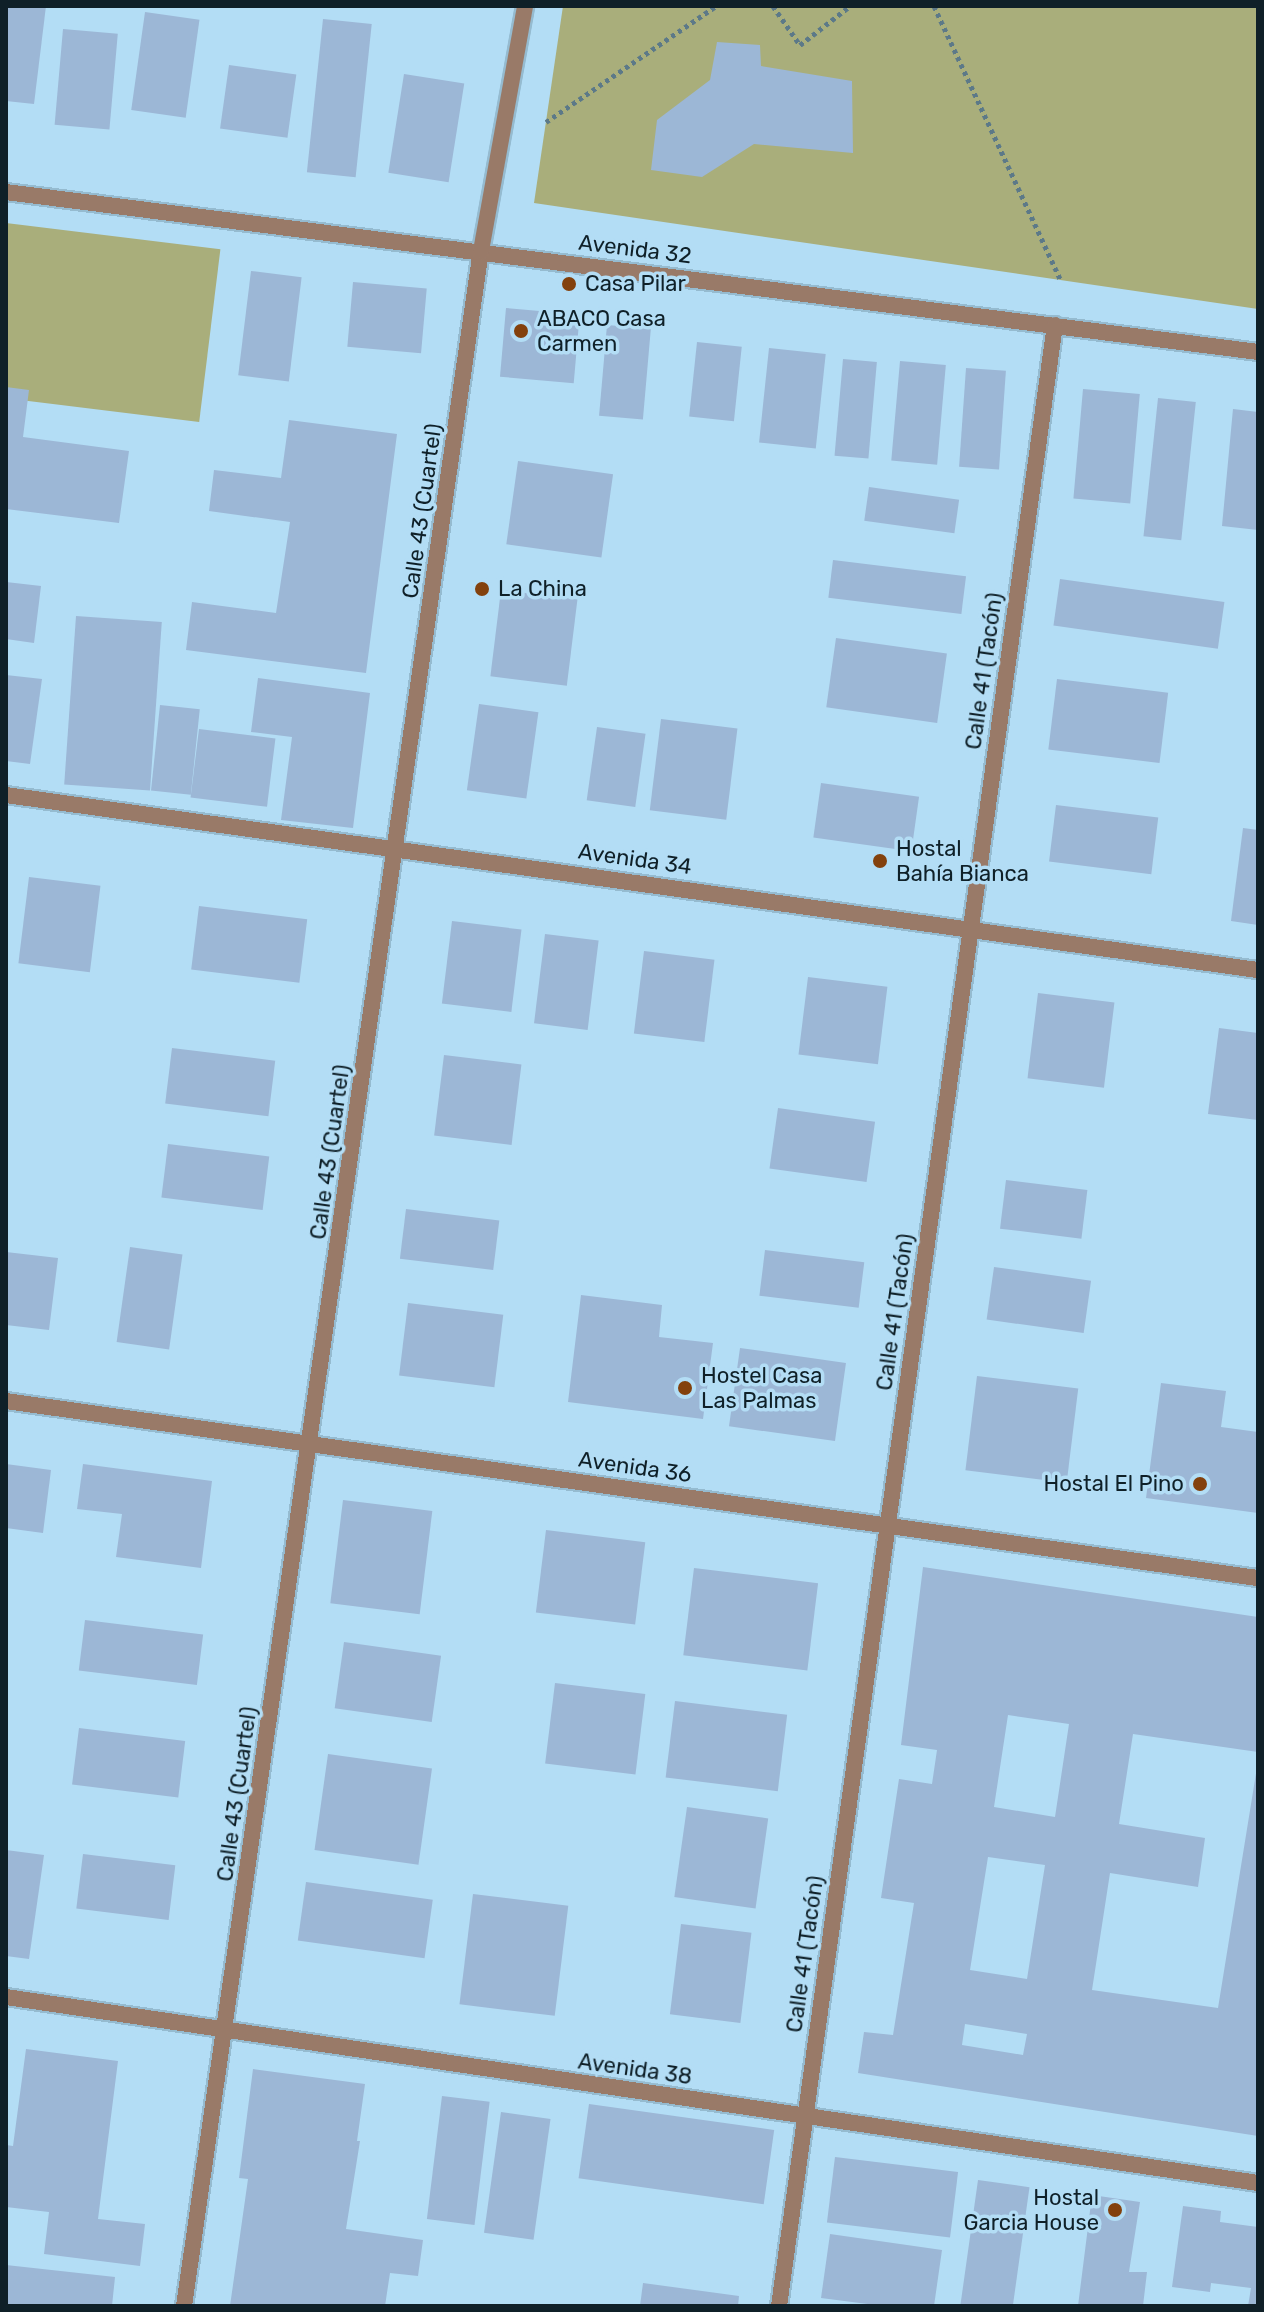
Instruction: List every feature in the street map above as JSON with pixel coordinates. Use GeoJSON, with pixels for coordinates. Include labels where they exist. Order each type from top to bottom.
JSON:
{"type":"FeatureCollection","features":[{"type":"Feature","properties":{"kind":"street","name":"Calle 43 (Cuartel)"},"geometry":{"type":"LineString","coordinates":[[184,2306],[481,251],[525,6]]}},
{"type":"Feature","properties":{"kind":"street","name":"Avenida 32"},"geometry":{"type":"LineString","coordinates":[[6,192],[1258,352]]}},
{"type":"Feature","properties":{"kind":"street","name":"Calle 41 (Tacón)"},"geometry":{"type":"LineString","coordinates":[[779,2306],[1055,325]]}},
{"type":"Feature","properties":{"kind":"street","name":"Avenida 34"},"geometry":{"type":"LineString","coordinates":[[6,795],[1258,970]]}},
{"type":"Feature","properties":{"kind":"street","name":"Avenida 36"},"geometry":{"type":"LineString","coordinates":[[6,1401],[1258,1578]]}},
{"type":"Feature","properties":{"kind":"street","name":"Avenida 38"},"geometry":{"type":"LineString","coordinates":[[6,1997],[1258,2183]]}},
{"type":"Feature","properties":{"kind":"path"},"geometry":{"type":"LineString","coordinates":[[546,122],[716,6]]}},
{"type":"Feature","properties":{"kind":"path"},"geometry":{"type":"LineString","coordinates":[[773,6],[800,45],[850,6]]}},
{"type":"Feature","properties":{"kind":"path"},"geometry":{"type":"LineString","coordinates":[[934,6],[1061,281]]}},
{"type":"Feature","properties":{"kind":"green space"},"geometry":{"type":"Polygon","coordinates":[[[563,6],[1258,6],[1258,309],[534,203],[563,6]]]}},
{"type":"Feature","properties":{"kind":"green space"},"geometry":{"type":"Polygon","coordinates":[[[6,223],[220,249],[199,422],[6,398],[6,223]]]}},
{"type":"Feature","properties":{"kind":"building"},"geometry":{"type":"Polygon","coordinates":[[[6,6],[46,6],[34,104],[6,101],[6,6]]]}},
{"type":"Feature","properties":{"kind":"building"},"geometry":{"type":"Polygon","coordinates":[[[145,12],[199,20],[186,118],[131,110],[145,12]]]}},
{"type":"Feature","properties":{"kind":"building"},"geometry":{"type":"Polygon","coordinates":[[[323,19],[372,24],[356,177],[307,172],[323,19]]]}},
{"type":"Feature","properties":{"kind":"building"},"geometry":{"type":"Polygon","coordinates":[[[63,29],[118,34],[109,129],[55,125],[63,29]]]}},
{"type":"Feature","properties":{"kind":"building"},"geometry":{"type":"Polygon","coordinates":[[[717,42],[760,45],[761,66],[852,81],[853,153],[754,144],[702,177],[651,170],[657,120],[710,80],[717,42]]]}},
{"type":"Feature","properties":{"kind":"building"},"geometry":{"type":"Polygon","coordinates":[[[229,65],[296,74],[287,138],[220,128],[229,65]]]}},
{"type":"Feature","properties":{"kind":"building"},"geometry":{"type":"Polygon","coordinates":[[[404,74],[464,84],[449,182],[388,173],[404,74]]]}},
{"type":"Feature","properties":{"kind":"building"},"geometry":{"type":"Polygon","coordinates":[[[251,271],[302,277],[289,381],[238,375],[251,271]]]}},
{"type":"Feature","properties":{"kind":"building"},"geometry":{"type":"Polygon","coordinates":[[[353,282],[427,288],[421,353],[347,347],[353,282]]]}},
{"type":"Feature","properties":{"kind":"building"},"geometry":{"type":"Polygon","coordinates":[[[506,308],[580,314],[574,383],[500,377],[506,308]]]}},
{"type":"Feature","properties":{"kind":"building"},"geometry":{"type":"Polygon","coordinates":[[[607,325],[651,329],[643,419],[599,416],[607,325]]]}},
{"type":"Feature","properties":{"kind":"building"},"geometry":{"type":"Polygon","coordinates":[[[697,342],[742,347],[734,421],[689,417],[697,342]]]}},
{"type":"Feature","properties":{"kind":"building"},"geometry":{"type":"Polygon","coordinates":[[[769,348],[826,354],[816,448],[759,442],[769,348]]]}},
{"type":"Feature","properties":{"kind":"building"},"geometry":{"type":"Polygon","coordinates":[[[843,359],[877,362],[868,459],[835,456],[843,359]]]}},
{"type":"Feature","properties":{"kind":"building"},"geometry":{"type":"Polygon","coordinates":[[[900,361],[946,365],[937,465],[891,461],[900,361]]]}},
{"type":"Feature","properties":{"kind":"building"},"geometry":{"type":"Polygon","coordinates":[[[966,368],[1006,371],[999,470],[959,467],[966,368]]]}},
{"type":"Feature","properties":{"kind":"building"},"geometry":{"type":"Polygon","coordinates":[[[6,387],[29,390],[23,437],[129,451],[119,523],[6,509],[6,387]]]}},
{"type":"Feature","properties":{"kind":"building"},"geometry":{"type":"Polygon","coordinates":[[[1083,389],[1140,394],[1130,504],[1073,499],[1083,389]]]}},
{"type":"Feature","properties":{"kind":"building"},"geometry":{"type":"Polygon","coordinates":[[[1158,398],[1196,402],[1181,540],[1143,536],[1158,398]]]}},
{"type":"Feature","properties":{"kind":"building"},"geometry":{"type":"Polygon","coordinates":[[[1233,409],[1258,412],[1258,530],[1222,526],[1233,409]]]}},
{"type":"Feature","properties":{"kind":"building"},"geometry":{"type":"Polygon","coordinates":[[[289,420],[397,434],[366,673],[186,650],[192,602],[276,613],[290,522],[209,511],[214,470],[281,478],[289,420]]]}},
{"type":"Feature","properties":{"kind":"building"},"geometry":{"type":"Polygon","coordinates":[[[518,461],[613,474],[601,558],[506,544],[518,461]]]}},
{"type":"Feature","properties":{"kind":"building"},"geometry":{"type":"Polygon","coordinates":[[[869,487],[959,500],[954,533],[864,521],[869,487]]]}},
{"type":"Feature","properties":{"kind":"building"},"geometry":{"type":"Polygon","coordinates":[[[833,560],[966,576],[961,614],[828,598],[833,560]]]}},
{"type":"Feature","properties":{"kind":"building"},"geometry":{"type":"Polygon","coordinates":[[[1060,579],[1224,602],[1218,649],[1053,626],[1060,579]]]}},
{"type":"Feature","properties":{"kind":"building"},"geometry":{"type":"Polygon","coordinates":[[[6,582],[41,586],[34,643],[6,639],[6,582]]]}},
{"type":"Feature","properties":{"kind":"building"},"geometry":{"type":"Polygon","coordinates":[[[501,590],[577,599],[567,686],[490,676],[501,590]]]}},
{"type":"Feature","properties":{"kind":"building"},"geometry":{"type":"Polygon","coordinates":[[[76,616],[162,622],[150,791],[64,785],[76,616]]]}},
{"type":"Feature","properties":{"kind":"building"},"geometry":{"type":"Polygon","coordinates":[[[836,638],[947,654],[937,723],[826,707],[836,638]]]}},
{"type":"Feature","properties":{"kind":"building"},"geometry":{"type":"Polygon","coordinates":[[[6,675],[42,679],[30,764],[6,761],[6,675]]]}},
{"type":"Feature","properties":{"kind":"building"},"geometry":{"type":"Polygon","coordinates":[[[258,678],[370,693],[353,828],[281,820],[292,737],[251,732],[258,678]]]}},
{"type":"Feature","properties":{"kind":"building"},"geometry":{"type":"Polygon","coordinates":[[[1057,679],[1168,693],[1160,763],[1048,749],[1057,679]]]}},
{"type":"Feature","properties":{"kind":"building"},"geometry":{"type":"Polygon","coordinates":[[[479,704],[538,712],[526,799],[467,790],[479,704]]]}},
{"type":"Feature","properties":{"kind":"building"},"geometry":{"type":"Polygon","coordinates":[[[160,705],[200,709],[191,795],[151,791],[160,705]]]}},
{"type":"Feature","properties":{"kind":"building"},"geometry":{"type":"Polygon","coordinates":[[[661,719],[737,728],[726,820],[650,810],[661,719]]]}},
{"type":"Feature","properties":{"kind":"building"},"geometry":{"type":"Polygon","coordinates":[[[597,727],[646,734],[635,807],[587,800],[597,727]]]}},
{"type":"Feature","properties":{"kind":"building"},"geometry":{"type":"Polygon","coordinates":[[[199,729],[275,738],[267,807],[191,797],[199,729]]]}},
{"type":"Feature","properties":{"kind":"building"},"geometry":{"type":"Polygon","coordinates":[[[821,783],[919,797],[911,851],[813,837],[821,783]]]}},
{"type":"Feature","properties":{"kind":"building"},"geometry":{"type":"Polygon","coordinates":[[[1056,805],[1158,818],[1151,874],[1049,862],[1056,805]]]}},
{"type":"Feature","properties":{"kind":"building"},"geometry":{"type":"Polygon","coordinates":[[[1243,828],[1258,830],[1258,925],[1231,921],[1243,828]]]}},
{"type":"Feature","properties":{"kind":"building"},"geometry":{"type":"Polygon","coordinates":[[[29,877],[100,886],[90,972],[18,963],[29,877]]]}},
{"type":"Feature","properties":{"kind":"building"},"geometry":{"type":"Polygon","coordinates":[[[199,906],[307,919],[299,983],[191,970],[199,906]]]}},
{"type":"Feature","properties":{"kind":"building"},"geometry":{"type":"Polygon","coordinates":[[[452,921],[521,930],[511,1012],[442,1003],[452,921]]]}},
{"type":"Feature","properties":{"kind":"building"},"geometry":{"type":"Polygon","coordinates":[[[545,934],[599,941],[588,1030],[534,1023],[545,934]]]}},
{"type":"Feature","properties":{"kind":"building"},"geometry":{"type":"Polygon","coordinates":[[[644,951],[714,960],[704,1042],[634,1033],[644,951]]]}},
{"type":"Feature","properties":{"kind":"building"},"geometry":{"type":"Polygon","coordinates":[[[808,977],[887,987],[878,1064],[798,1054],[808,977]]]}},
{"type":"Feature","properties":{"kind":"building"},"geometry":{"type":"Polygon","coordinates":[[[1038,993],[1114,1002],[1104,1088],[1028,1078],[1038,993]]]}},
{"type":"Feature","properties":{"kind":"building"},"geometry":{"type":"Polygon","coordinates":[[[1219,1028],[1258,1033],[1258,1120],[1208,1114],[1219,1028]]]}},
{"type":"Feature","properties":{"kind":"building"},"geometry":{"type":"Polygon","coordinates":[[[172,1048],[275,1061],[268,1116],[165,1104],[172,1048]]]}},
{"type":"Feature","properties":{"kind":"building"},"geometry":{"type":"Polygon","coordinates":[[[444,1055],[521,1065],[512,1145],[434,1135],[444,1055]]]}},
{"type":"Feature","properties":{"kind":"building"},"geometry":{"type":"Polygon","coordinates":[[[778,1108],[875,1122],[867,1182],[770,1168],[778,1108]]]}},
{"type":"Feature","properties":{"kind":"building"},"geometry":{"type":"Polygon","coordinates":[[[168,1144],[269,1156],[263,1210],[161,1198],[168,1144]]]}},
{"type":"Feature","properties":{"kind":"building"},"geometry":{"type":"Polygon","coordinates":[[[1006,1180],[1087,1190],[1081,1239],[1000,1229],[1006,1180]]]}},
{"type":"Feature","properties":{"kind":"building"},"geometry":{"type":"Polygon","coordinates":[[[406,1209],[499,1220],[493,1270],[400,1259],[406,1209]]]}},
{"type":"Feature","properties":{"kind":"building"},"geometry":{"type":"Polygon","coordinates":[[[130,1247],[182,1254],[169,1349],[117,1342],[130,1247]]]}},
{"type":"Feature","properties":{"kind":"building"},"geometry":{"type":"Polygon","coordinates":[[[765,1250],[864,1262],[859,1308],[759,1296],[765,1250]]]}},
{"type":"Feature","properties":{"kind":"building"},"geometry":{"type":"Polygon","coordinates":[[[6,1252],[58,1258],[49,1330],[6,1325],[6,1252]]]}},
{"type":"Feature","properties":{"kind":"building"},"geometry":{"type":"Polygon","coordinates":[[[994,1267],[1091,1281],[1084,1333],[987,1319],[994,1267]]]}},
{"type":"Feature","properties":{"kind":"building"},"geometry":{"type":"Polygon","coordinates":[[[581,1295],[662,1305],[659,1337],[713,1343],[703,1419],[568,1402],[581,1295]]]}},
{"type":"Feature","properties":{"kind":"building"},"geometry":{"type":"Polygon","coordinates":[[[408,1303],[503,1315],[494,1387],[399,1375],[408,1303]]]}},
{"type":"Feature","properties":{"kind":"building"},"geometry":{"type":"Polygon","coordinates":[[[740,1348],[846,1363],[835,1441],[729,1426],[740,1348]]]}},
{"type":"Feature","properties":{"kind":"building"},"geometry":{"type":"Polygon","coordinates":[[[977,1376],[1078,1388],[1067,1483],[965,1470],[977,1376]]]}},
{"type":"Feature","properties":{"kind":"building"},"geometry":{"type":"Polygon","coordinates":[[[1161,1383],[1226,1391],[1221,1427],[1258,1432],[1258,1513],[1146,1498],[1161,1383]]]}},
{"type":"Feature","properties":{"kind":"building"},"geometry":{"type":"Polygon","coordinates":[[[6,1464],[51,1470],[43,1533],[6,1528],[6,1464]]]}},
{"type":"Feature","properties":{"kind":"building"},"geometry":{"type":"Polygon","coordinates":[[[83,1464],[212,1481],[201,1568],[116,1557],[122,1514],[77,1509],[83,1464]]]}},
{"type":"Feature","properties":{"kind":"building"},"geometry":{"type":"Polygon","coordinates":[[[343,1500],[432,1511],[420,1614],[330,1603],[343,1500]]]}},
{"type":"Feature","properties":{"kind":"building"},"geometry":{"type":"Polygon","coordinates":[[[546,1530],[645,1542],[635,1625],[536,1612],[546,1530]]]}},
{"type":"Feature","properties":{"kind":"building"},"geometry":{"type":"Polygon","coordinates":[[[923,1567],[1258,1617],[1258,1752],[1133,1734],[1119,1824],[1205,1838],[1198,1887],[1110,1873],[1092,1990],[1218,2008],[1258,1761],[1258,2136],[858,2073],[864,2032],[893,2035],[914,1903],[881,1898],[899,1779],[932,1784],[937,1750],[901,1745],[923,1567]],[[1008,1715],[994,1807],[1055,1817],[1069,1724],[1008,1715]],[[988,1857],[970,1970],[1027,1979],[1045,1865],[988,1857]],[[965,2024],[962,2045],[1023,2055],[1027,2034],[965,2024]]]}},
{"type":"Feature","properties":{"kind":"building"},"geometry":{"type":"Polygon","coordinates":[[[694,1568],[818,1583],[807,1671],[683,1655],[694,1568]]]}},
{"type":"Feature","properties":{"kind":"building"},"geometry":{"type":"Polygon","coordinates":[[[85,1620],[203,1635],[197,1685],[79,1671],[85,1620]]]}},
{"type":"Feature","properties":{"kind":"building"},"geometry":{"type":"Polygon","coordinates":[[[344,1642],[441,1656],[432,1722],[335,1708],[344,1642]]]}},
{"type":"Feature","properties":{"kind":"building"},"geometry":{"type":"Polygon","coordinates":[[[555,1683],[645,1694],[635,1774],[545,1763],[555,1683]]]}},
{"type":"Feature","properties":{"kind":"building"},"geometry":{"type":"Polygon","coordinates":[[[675,1701],[787,1715],[778,1791],[666,1777],[675,1701]]]}},
{"type":"Feature","properties":{"kind":"building"},"geometry":{"type":"Polygon","coordinates":[[[79,1728],[185,1741],[178,1798],[72,1785],[79,1728]]]}},
{"type":"Feature","properties":{"kind":"building"},"geometry":{"type":"Polygon","coordinates":[[[328,1754],[432,1769],[418,1865],[315,1850],[328,1754]]]}},
{"type":"Feature","properties":{"kind":"building"},"geometry":{"type":"Polygon","coordinates":[[[687,1807],[768,1818],[756,1909],[674,1897],[687,1807]]]}},
{"type":"Feature","properties":{"kind":"building"},"geometry":{"type":"Polygon","coordinates":[[[6,1850],[44,1855],[29,1959],[6,1956],[6,1850]]]}},
{"type":"Feature","properties":{"kind":"building"},"geometry":{"type":"Polygon","coordinates":[[[83,1854],[175,1865],[169,1920],[76,1909],[83,1854]]]}},
{"type":"Feature","properties":{"kind":"building"},"geometry":{"type":"Polygon","coordinates":[[[306,1882],[433,1900],[425,1958],[298,1940],[306,1882]]]}},
{"type":"Feature","properties":{"kind":"building"},"geometry":{"type":"Polygon","coordinates":[[[473,1894],[568,1906],[555,2016],[459,2004],[473,1894]]]}},
{"type":"Feature","properties":{"kind":"building"},"geometry":{"type":"Polygon","coordinates":[[[681,1924],[751,1933],[740,2023],[670,2014],[681,1924]]]}},
{"type":"Feature","properties":{"kind":"building"},"geometry":{"type":"Polygon","coordinates":[[[26,2049],[118,2061],[98,2219],[145,2224],[140,2266],[44,2254],[49,2212],[6,2207],[6,2145],[13,2146],[26,2049]]]}},
{"type":"Feature","properties":{"kind":"building"},"geometry":{"type":"Polygon","coordinates":[[[253,2069],[365,2084],[357,2141],[360,2141],[346,2229],[423,2240],[418,2276],[390,2273],[385,2306],[230,2306],[248,2179],[239,2178],[253,2069]]]}},
{"type":"Feature","properties":{"kind":"building"},"geometry":{"type":"Polygon","coordinates":[[[442,2096],[490,2102],[475,2225],[427,2219],[442,2096]]]}},
{"type":"Feature","properties":{"kind":"building"},"geometry":{"type":"Polygon","coordinates":[[[589,2104],[774,2130],[764,2204],[579,2178],[589,2104]]]}},
{"type":"Feature","properties":{"kind":"building"},"geometry":{"type":"Polygon","coordinates":[[[501,2112],[551,2119],[534,2240],[484,2233],[501,2112]]]}},
{"type":"Feature","properties":{"kind":"building"},"geometry":{"type":"Polygon","coordinates":[[[835,2157],[958,2172],[950,2238],[827,2223],[835,2157]]]}},
{"type":"Feature","properties":{"kind":"building"},"geometry":{"type":"Polygon","coordinates":[[[978,2180],[1029,2187],[1013,2306],[960,2306],[978,2180]]]}},
{"type":"Feature","properties":{"kind":"building"},"geometry":{"type":"Polygon","coordinates":[[[1092,2195],[1140,2202],[1129,2272],[1147,2272],[1143,2306],[1078,2306],[1092,2195]]]}},
{"type":"Feature","properties":{"kind":"building"},"geometry":{"type":"Polygon","coordinates":[[[1183,2206],[1221,2211],[1220,2222],[1258,2227],[1258,2306],[1248,2306],[1251,2288],[1211,2283],[1210,2292],[1172,2287],[1183,2206]]]}},
{"type":"Feature","properties":{"kind":"building"},"geometry":{"type":"Polygon","coordinates":[[[830,2234],[942,2250],[934,2306],[883,2306],[821,2298],[830,2234]]]}},
{"type":"Feature","properties":{"kind":"building"},"geometry":{"type":"Polygon","coordinates":[[[6,2265],[115,2277],[112,2306],[6,2306],[6,2265]]]}},
{"type":"Feature","properties":{"kind":"building"},"geometry":{"type":"Polygon","coordinates":[[[643,2283],[739,2296],[738,2306],[640,2306],[643,2283]]]}},
{"type":"Feature","properties":{"kind":"place","name":"Casa Pilar"},"geometry":{"type":"Point","coordinates":[569,284]}},
{"type":"Feature","properties":{"kind":"place","name":"ABACO Casa Carmen"},"geometry":{"type":"Point","coordinates":[521,331]}},
{"type":"Feature","properties":{"kind":"place","name":"La China"},"geometry":{"type":"Point","coordinates":[482,589]}},
{"type":"Feature","properties":{"kind":"place","name":"Hostal Bahía Bianca"},"geometry":{"type":"Point","coordinates":[880,861]}},
{"type":"Feature","properties":{"kind":"place","name":"Hostel Casa Las Palmas"},"geometry":{"type":"Point","coordinates":[685,1388]}},
{"type":"Feature","properties":{"kind":"place","name":"Hostal El Pino"},"geometry":{"type":"Point","coordinates":[1200,1484]}},
{"type":"Feature","properties":{"kind":"place","name":"Hostal Garcia House"},"geometry":{"type":"Point","coordinates":[1115,2210]}}]}
